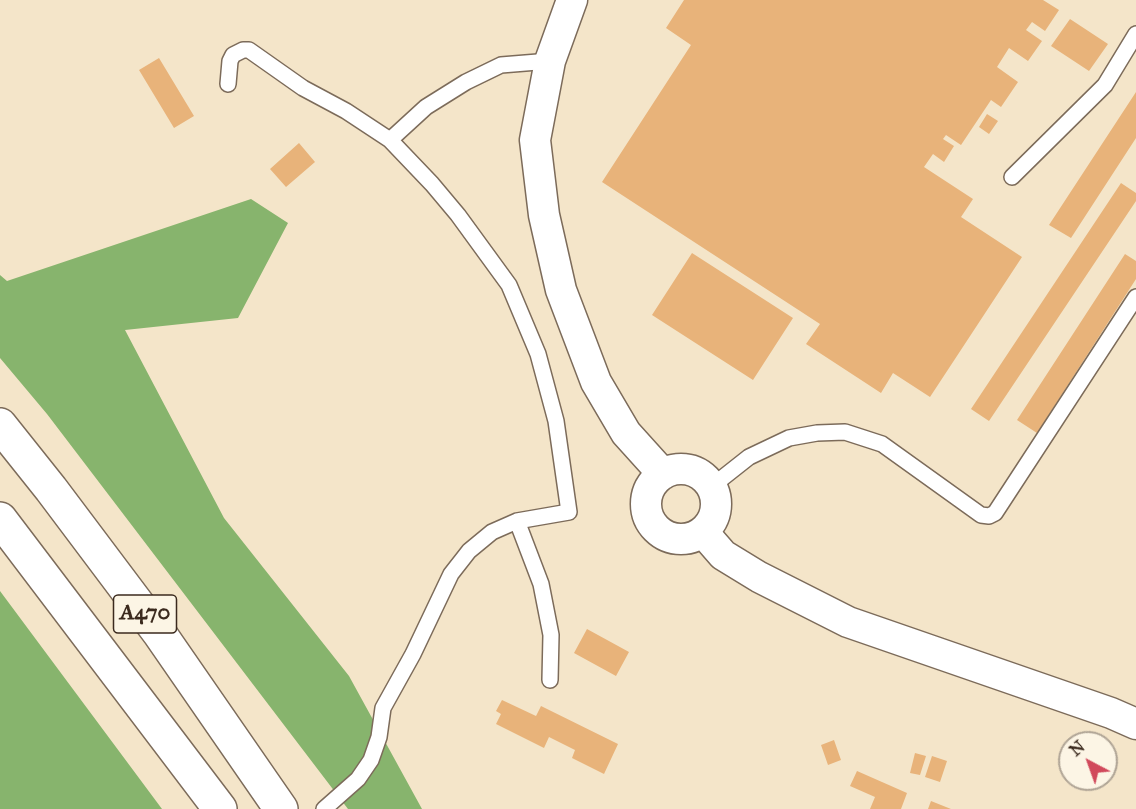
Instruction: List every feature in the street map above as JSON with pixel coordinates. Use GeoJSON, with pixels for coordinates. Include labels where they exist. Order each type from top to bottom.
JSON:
{"type":"FeatureCollection","features":[{"type":"Feature","properties":{"kind":"highway","name":"A470"},"geometry":{"type":"LineString","coordinates":[[0,425],[160,634],[281,809]]}},
{"type":"Feature","properties":{"kind":"highway","name":"A470"},"geometry":{"type":"LineString","coordinates":[[0,519],[220,809]]}},
{"type":"Feature","properties":{"kind":"street"},"geometry":{"type":"LineString","coordinates":[[572,0],[550,61],[535,140],[544,215],[561,290],[596,382],[626,433],[663,474]]}},
{"type":"Feature","properties":{"kind":"street"},"geometry":{"type":"LineString","coordinates":[[686,469],[697,472],[711,486],[716,500],[716,512],[711,523],[693,538],[670,539],[651,525],[646,514],[645,503],[654,481],[663,474],[686,469]]}},
{"type":"Feature","properties":{"kind":"street"},"geometry":{"type":"LineString","coordinates":[[703,532],[723,555],[759,577],[848,622],[1111,713],[1136,724]]}},
{"type":"Feature","properties":{"kind":"lane"},"geometry":{"type":"LineString","coordinates":[[1012,177],[1105,85],[1136,34]]}},
{"type":"Feature","properties":{"kind":"lane"},"geometry":{"type":"LineString","coordinates":[[228,84],[230,60],[233,55],[249,50],[303,88],[346,111],[390,140],[458,215],[509,285],[538,354],[556,421],[569,512],[517,521],[492,532],[469,551],[451,574],[383,708],[380,737],[371,760],[358,779],[324,809]]}},
{"type":"Feature","properties":{"kind":"lane"},"geometry":{"type":"LineString","coordinates":[[390,140],[426,107],[466,82],[501,65],[550,61]]}},
{"type":"Feature","properties":{"kind":"lane"},"geometry":{"type":"LineString","coordinates":[[711,486],[749,457],[789,438],[818,433],[845,432],[882,444],[981,514],[989,516],[995,513],[1136,297]]}},
{"type":"Feature","properties":{"kind":"lane"},"geometry":{"type":"LineString","coordinates":[[517,521],[541,584],[551,635],[550,680]]}},
{"type":"Feature","properties":{"kind":"green space"},"geometry":{"type":"Polygon","coordinates":[[[251,199],[288,223],[238,318],[125,330],[224,518],[349,676],[422,809],[348,809],[47,414],[0,358],[0,275],[7,281],[251,199]]]}},
{"type":"Feature","properties":{"kind":"green space"},"geometry":{"type":"Polygon","coordinates":[[[0,591],[162,809],[0,809],[0,591]]]}},
{"type":"Feature","properties":{"kind":"building"},"geometry":{"type":"Polygon","coordinates":[[[684,0],[1043,0],[1059,10],[1045,31],[1032,22],[1026,30],[1042,41],[1028,61],[1009,48],[997,67],[1018,82],[1001,107],[991,100],[961,145],[946,135],[943,139],[954,146],[944,162],[933,154],[924,167],[973,199],[961,217],[1022,257],[930,397],[893,373],[881,393],[806,344],[820,324],[602,182],[691,45],[666,28],[684,0]]]}},
{"type":"Feature","properties":{"kind":"building"},"geometry":{"type":"Polygon","coordinates":[[[1070,19],[1108,44],[1089,71],[1051,46],[1070,19]]]}},
{"type":"Feature","properties":{"kind":"building"},"geometry":{"type":"Polygon","coordinates":[[[159,58],[194,116],[174,128],[139,70],[159,58]]]}},
{"type":"Feature","properties":{"kind":"building"},"geometry":{"type":"Polygon","coordinates":[[[1136,92],[1136,138],[1071,238],[1049,225],[1136,92]]]}},
{"type":"Feature","properties":{"kind":"building"},"geometry":{"type":"Polygon","coordinates":[[[987,114],[998,121],[989,134],[979,127],[987,114]]]}},
{"type":"Feature","properties":{"kind":"building"},"geometry":{"type":"Polygon","coordinates":[[[299,143],[315,162],[286,187],[270,169],[299,143]]]}},
{"type":"Feature","properties":{"kind":"building"},"geometry":{"type":"Polygon","coordinates":[[[1121,183],[1136,193],[1136,201],[989,421],[971,409],[1121,183]]]}},
{"type":"Feature","properties":{"kind":"building"},"geometry":{"type":"Polygon","coordinates":[[[692,253],[793,318],[753,380],[652,315],[692,253]]]}},
{"type":"Feature","properties":{"kind":"building"},"geometry":{"type":"Polygon","coordinates":[[[1125,254],[1136,261],[1136,279],[1037,433],[1017,420],[1125,254]]]}},
{"type":"Feature","properties":{"kind":"building"},"geometry":{"type":"Polygon","coordinates":[[[587,629],[629,652],[616,676],[574,653],[587,629]]]}},
{"type":"Feature","properties":{"kind":"building"},"geometry":{"type":"Polygon","coordinates":[[[502,700],[536,716],[541,706],[618,744],[604,774],[572,758],[575,750],[549,737],[544,748],[496,724],[501,714],[496,711],[502,700]]]}},
{"type":"Feature","properties":{"kind":"building"},"geometry":{"type":"Polygon","coordinates":[[[834,740],[841,760],[828,765],[821,745],[834,740]]]}},
{"type":"Feature","properties":{"kind":"building"},"geometry":{"type":"Polygon","coordinates":[[[915,753],[926,756],[920,775],[910,773],[915,753]]]}},
{"type":"Feature","properties":{"kind":"building"},"geometry":{"type":"Polygon","coordinates":[[[932,756],[947,761],[940,782],[925,777],[932,756]]]}},
{"type":"Feature","properties":{"kind":"building"},"geometry":{"type":"Polygon","coordinates":[[[857,771],[907,793],[901,809],[870,809],[875,797],[850,786],[857,771]]]}},
{"type":"Feature","properties":{"kind":"building"},"geometry":{"type":"Polygon","coordinates":[[[931,801],[951,809],[928,809],[931,801]]]}}]}
